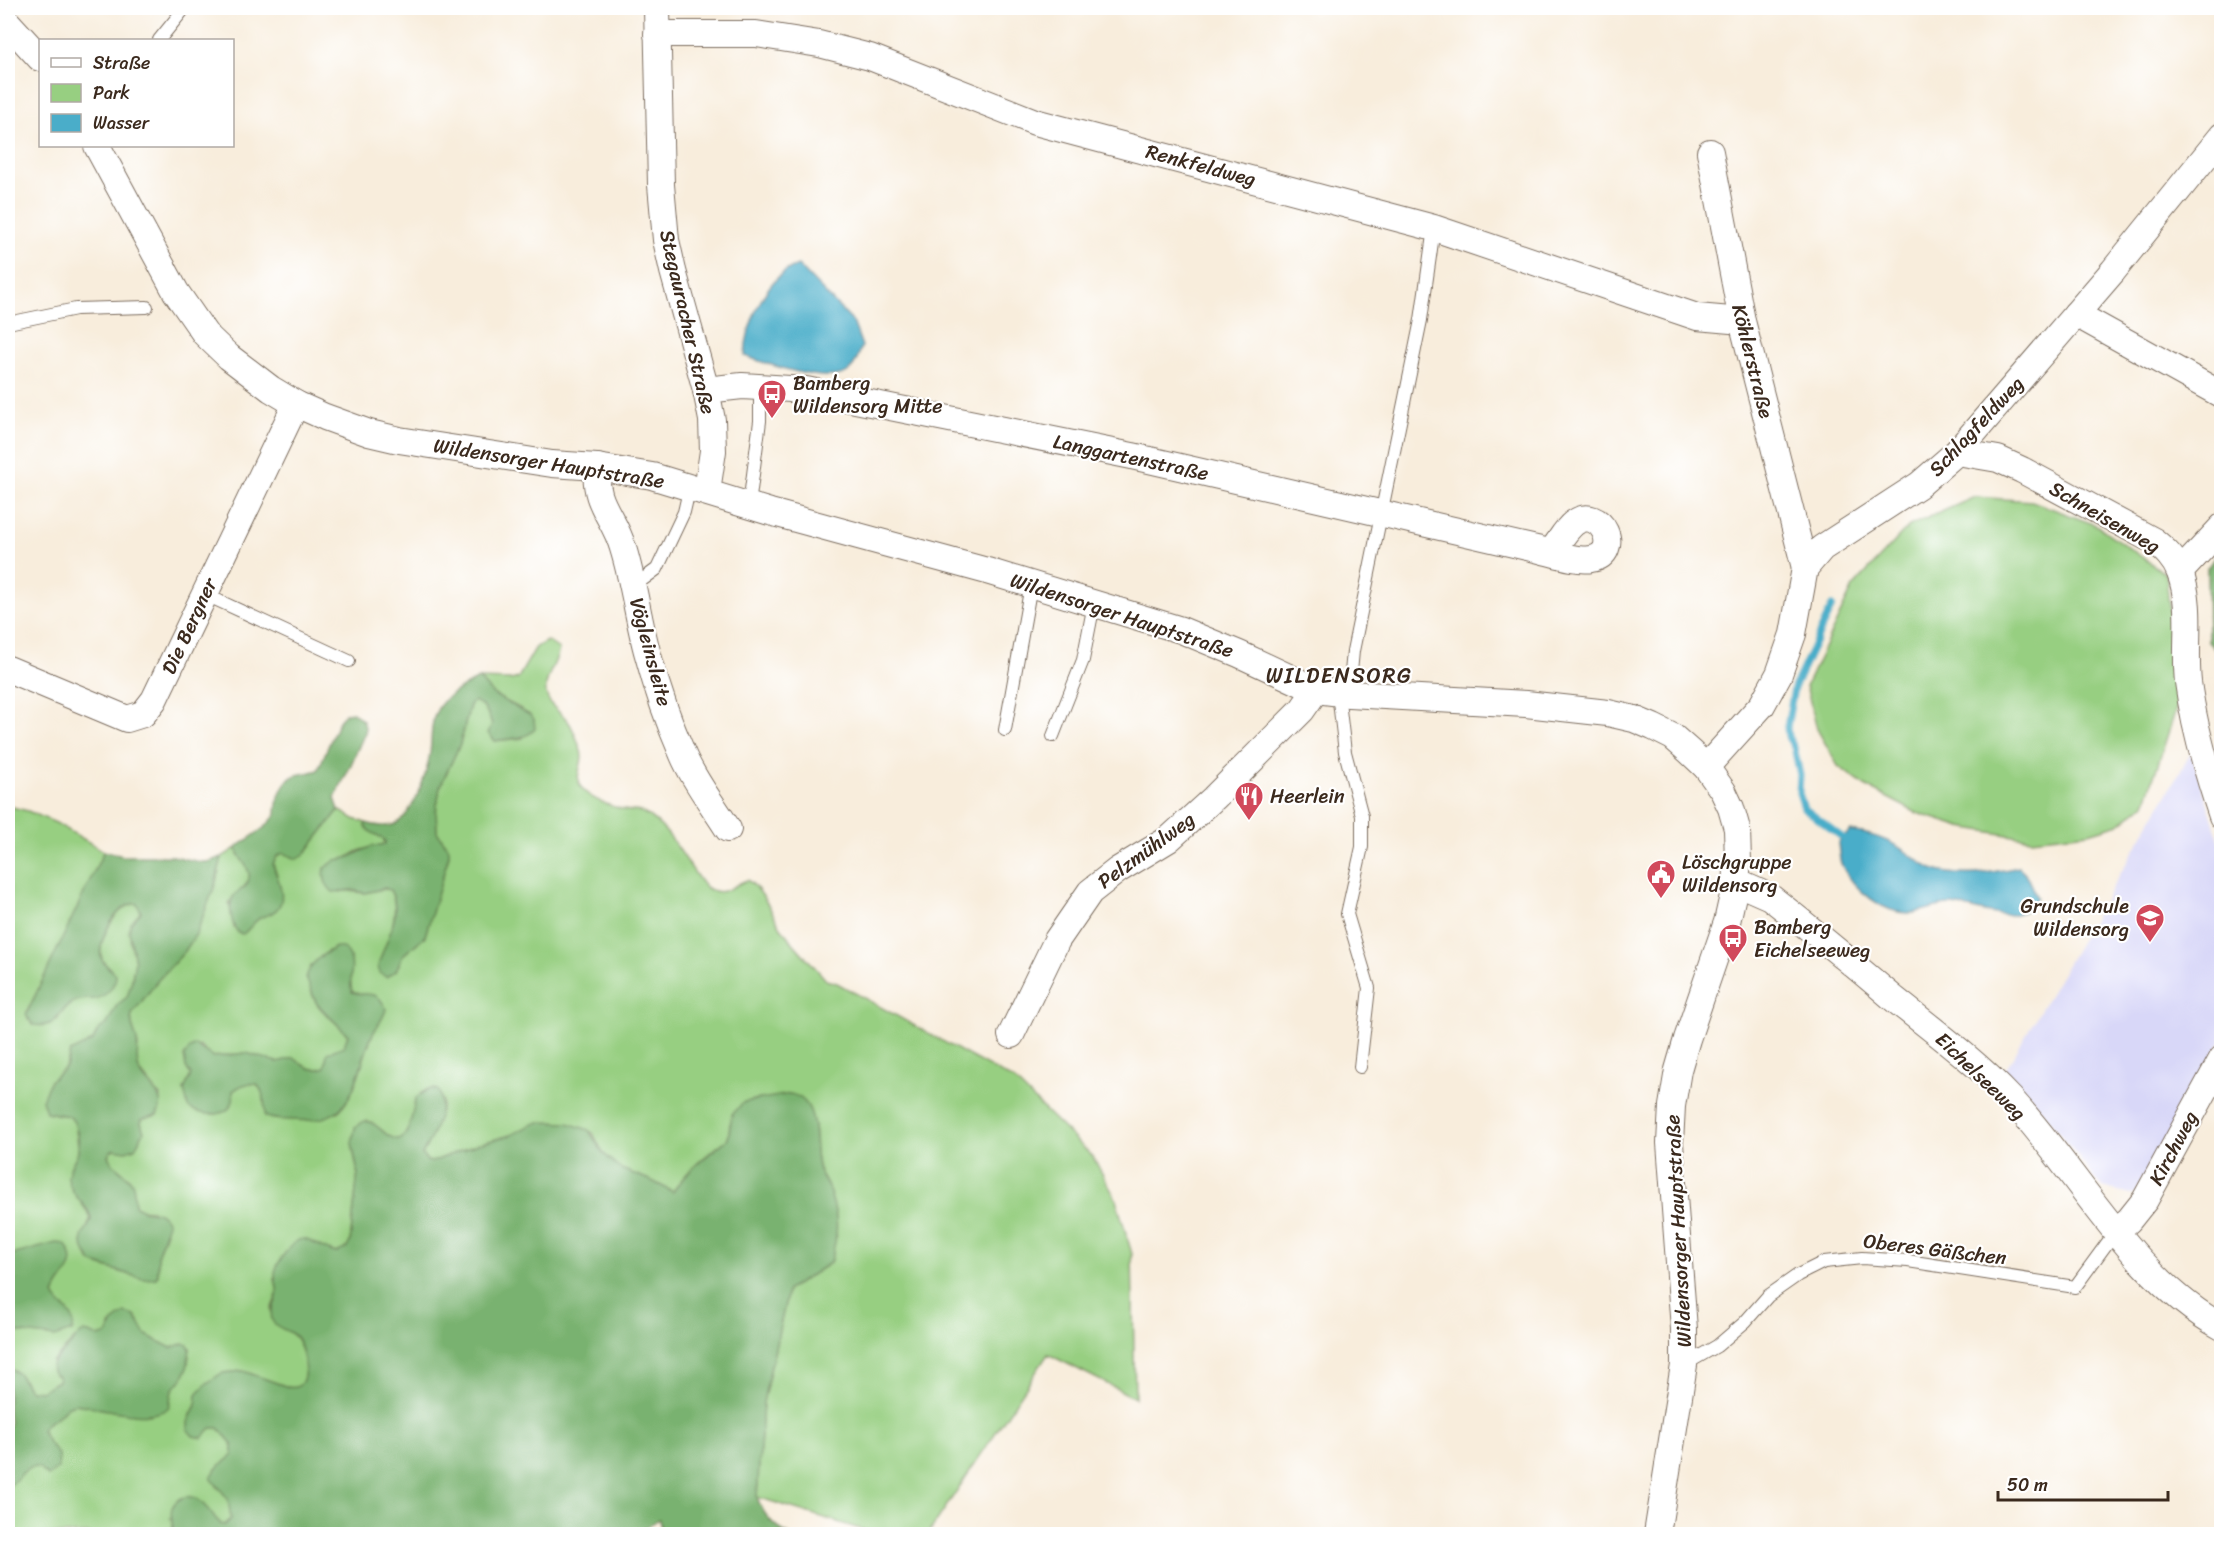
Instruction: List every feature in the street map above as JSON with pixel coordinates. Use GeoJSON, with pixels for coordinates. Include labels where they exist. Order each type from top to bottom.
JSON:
{"type":"FeatureCollection","features":[{"type":"Feature","properties":{"kind":"street","name":"Stegauracher Straße"},"geometry":{"type":"LineString","coordinates":[[657,8],[661,185],[666,240],[712,420],[713,451],[699,489]]}},
{"type":"Feature","properties":{"kind":"street"},"geometry":{"type":"LineString","coordinates":[[8,23],[39,57]]}},
{"type":"Feature","properties":{"kind":"street","name":"Renkfeldweg"},"geometry":{"type":"LineString","coordinates":[[657,34],[756,34],[844,50],[870,57],[1035,122],[1434,228],[1697,317],[1742,321]]}},
{"type":"Feature","properties":{"kind":"street","name":"Schlagfeldweg"},"geometry":{"type":"LineString","coordinates":[[1805,568],[1822,548],[1919,485],[1957,452],[2076,314],[2222,136]]}},
{"type":"Feature","properties":{"kind":"street","name":"Wildensorger Hauptstraße"},"geometry":{"type":"LineString","coordinates":[[98,147],[176,292],[193,318],[229,357],[271,389],[296,404],[347,425],[399,440],[552,464],[597,467],[651,476],[1181,630],[1335,692],[1526,704],[1608,713],[1634,719],[1673,737],[1706,767],[1723,791],[1737,829],[1738,844],[1736,882],[1716,955],[1678,1070],[1672,1106],[1670,1143],[1684,1329],[1684,1365],[1656,1534]]}},
{"type":"Feature","properties":{"kind":"street","name":"Köhlerstraße"},"geometry":{"type":"LineString","coordinates":[[1710,152],[1742,321],[1805,568]]}},
{"type":"Feature","properties":{"kind":"street"},"geometry":{"type":"LineString","coordinates":[[2076,314],[2222,395]]}},
{"type":"Feature","properties":{"kind":"street","name":"Langgartenstraße"},"geometry":{"type":"LineString","coordinates":[[706,390],[742,386],[806,390],[1132,456],[1551,552]]}},
{"type":"Feature","properties":{"kind":"street","name":"Die Bergner"},"geometry":{"type":"LineString","coordinates":[[8,669],[127,719],[143,714],[154,700],[296,404]]}},
{"type":"Feature","properties":{"kind":"street","name":"Schneisenweg"},"geometry":{"type":"LineString","coordinates":[[1957,452],[1998,459],[2022,470],[2154,541],[2167,552],[2180,572],[2185,595],[2188,681],[2203,760],[2222,816]]}},
{"type":"Feature","properties":{"kind":"street","name":"Vögleinsleite"},"geometry":{"type":"LineString","coordinates":[[597,467],[595,484],[601,503],[622,545],[634,586],[647,653],[683,756],[728,829]]}},
{"type":"Feature","properties":{"kind":"street"},"geometry":{"type":"LineString","coordinates":[[2180,572],[2222,527]]}},
{"type":"Feature","properties":{"kind":"street"},"geometry":{"type":"LineString","coordinates":[[1706,767],[1762,705],[1779,674],[1793,634],[1805,568]]}},
{"type":"Feature","properties":{"kind":"street","name":"Pelzmühlweg"},"geometry":{"type":"LineString","coordinates":[[1011,1035],[1057,940],[1090,892],[1118,870],[1177,832],[1302,710],[1335,692]]}},
{"type":"Feature","properties":{"kind":"street","name":"Eichelseeweg"},"geometry":{"type":"LineString","coordinates":[[1736,882],[1770,897],[1943,1037],[2010,1098],[2116,1231],[2178,1298],[2200,1315],[2222,1327]]}},
{"type":"Feature","properties":{"kind":"street","name":"Kirchweg"},"geometry":{"type":"LineString","coordinates":[[2116,1231],[2129,1220],[2145,1200],[2222,1059]]}},
{"type":"Feature","properties":{"kind":"lane"},"geometry":{"type":"LineString","coordinates":[[160,39],[184,9]]}},
{"type":"Feature","properties":{"kind":"lane"},"geometry":{"type":"LineString","coordinates":[[1360,1067],[1369,988],[1347,914],[1362,847],[1362,816],[1345,752],[1335,692],[1353,651],[1421,320],[1434,228]]}},
{"type":"Feature","properties":{"kind":"lane"},"geometry":{"type":"LineString","coordinates":[[8,323],[76,309],[147,307]]}},
{"type":"Feature","properties":{"kind":"lane"},"geometry":{"type":"LineString","coordinates":[[749,505],[760,421],[760,387]]}},
{"type":"Feature","properties":{"kind":"lane"},"geometry":{"type":"LineString","coordinates":[[634,586],[657,569],[684,512],[699,489]]}},
{"type":"Feature","properties":{"kind":"lane"},"geometry":{"type":"LineString","coordinates":[[1005,730],[1031,585]]}},
{"type":"Feature","properties":{"kind":"lane"},"geometry":{"type":"LineString","coordinates":[[204,594],[349,662]]}},
{"type":"Feature","properties":{"kind":"lane"},"geometry":{"type":"LineString","coordinates":[[1053,736],[1083,660],[1094,604]]}},
{"type":"Feature","properties":{"kind":"lane","name":"Oberes Gäßchen"},"geometry":{"type":"LineString","coordinates":[[1684,1365],[1717,1346],[1745,1322],[1768,1296],[1798,1275],[1824,1262],[1862,1258],[1908,1262],[2075,1287],[2116,1231]]}},
{"type":"Feature","properties":{"kind":"shaded area","name":"Grundschule Wildensorg"},"geometry":{"type":"Polygon","coordinates":[[[2191,753],[2221,845],[2221,1042],[2134,1195],[2102,1187],[2025,1090],[2004,1072],[2191,753]]]}},
{"type":"Feature","properties":{"kind":"green space"},"geometry":{"type":"Polygon","coordinates":[[[1975,497],[2032,501],[2096,525],[2166,574],[2178,703],[2145,804],[2119,824],[2089,833],[2031,839],[1961,827],[1917,813],[1865,786],[1838,766],[1817,729],[1806,686],[1853,587],[1909,526],[1975,497]]]}},
{"type":"Feature","properties":{"kind":"green space"},"geometry":{"type":"Polygon","coordinates":[[[2221,549],[2221,656],[2208,642],[2207,568],[2221,549]]]}},
{"type":"Feature","properties":{"kind":"green space"},"geometry":{"type":"Polygon","coordinates":[[[547,641],[559,649],[547,681],[546,693],[550,702],[568,721],[576,736],[582,756],[578,779],[587,794],[627,811],[641,812],[652,819],[669,836],[705,887],[717,892],[747,880],[753,884],[785,933],[826,980],[837,983],[1015,1081],[1093,1157],[1116,1199],[1132,1254],[1135,1398],[1048,1354],[928,1534],[876,1534],[757,1497],[763,1402],[788,1290],[830,1263],[836,1235],[835,1210],[827,1184],[818,1166],[814,1125],[808,1108],[790,1094],[753,1100],[730,1123],[728,1139],[691,1170],[673,1192],[621,1169],[603,1153],[593,1133],[583,1128],[553,1122],[531,1125],[511,1135],[478,1144],[432,1162],[427,1161],[422,1154],[442,1106],[442,1100],[436,1089],[428,1089],[421,1093],[407,1130],[401,1139],[388,1135],[367,1121],[353,1149],[358,1173],[350,1242],[347,1248],[337,1253],[316,1246],[289,1248],[280,1260],[275,1279],[278,1292],[271,1310],[275,1324],[292,1333],[299,1344],[305,1369],[301,1384],[288,1387],[243,1371],[222,1373],[196,1405],[189,1418],[211,1428],[219,1428],[233,1445],[233,1455],[216,1469],[217,1487],[228,1501],[231,1519],[225,1525],[221,1524],[205,1507],[170,1518],[174,1525],[170,1534],[8,1534],[8,1487],[28,1468],[42,1469],[59,1457],[42,1430],[45,1425],[67,1407],[75,1404],[149,1415],[157,1412],[170,1400],[172,1389],[187,1369],[190,1348],[184,1343],[171,1348],[146,1335],[138,1320],[110,1325],[109,1333],[104,1336],[89,1333],[75,1339],[52,1362],[60,1377],[58,1381],[41,1391],[29,1390],[22,1378],[8,1367],[8,1330],[47,1336],[65,1308],[58,1303],[54,1295],[70,1266],[70,1252],[33,1250],[8,1256],[8,806],[28,811],[56,823],[104,851],[27,1011],[28,1020],[57,1020],[72,1003],[81,999],[93,999],[112,970],[101,955],[106,931],[123,909],[137,904],[141,909],[130,941],[135,961],[127,998],[117,1005],[107,1024],[98,1031],[93,1040],[67,1063],[63,1071],[55,1114],[69,1116],[75,1123],[78,1153],[71,1166],[73,1191],[91,1217],[82,1242],[88,1258],[93,1263],[143,1279],[156,1278],[158,1253],[166,1232],[152,1210],[139,1209],[135,1205],[131,1181],[108,1156],[114,1149],[136,1145],[144,1132],[142,1119],[157,1115],[160,1096],[139,1070],[136,1056],[138,1046],[130,1019],[158,980],[185,951],[196,934],[215,885],[222,857],[236,848],[250,876],[247,883],[229,903],[234,927],[259,918],[268,909],[280,885],[273,864],[277,856],[283,853],[292,857],[303,856],[339,810],[366,823],[365,826],[383,838],[385,844],[336,860],[340,892],[365,893],[381,889],[390,890],[395,907],[394,917],[390,936],[379,962],[399,965],[402,956],[425,936],[449,855],[445,843],[437,832],[436,812],[440,787],[460,744],[470,705],[474,701],[484,707],[492,724],[495,741],[523,738],[521,709],[494,695],[479,679],[511,680],[518,678],[536,647],[547,641]],[[328,951],[311,966],[310,980],[314,999],[348,1036],[344,1046],[330,1055],[325,1068],[312,1069],[294,1058],[277,1062],[246,1053],[213,1057],[200,1046],[186,1067],[191,1075],[184,1090],[201,1113],[217,1114],[233,1100],[233,1091],[250,1083],[257,1084],[260,1088],[264,1099],[265,1115],[271,1118],[290,1119],[338,1112],[352,1092],[370,1041],[382,1018],[361,994],[352,992],[350,981],[328,951]]]}},
{"type":"Feature","properties":{"kind":"green space"},"geometry":{"type":"Polygon","coordinates":[[[479,679],[494,695],[530,715],[534,719],[535,729],[522,737],[495,741],[488,733],[492,724],[486,710],[474,701],[470,705],[460,744],[440,787],[436,812],[437,832],[449,849],[449,855],[425,936],[402,956],[396,971],[386,977],[380,973],[378,967],[394,919],[394,900],[390,890],[385,888],[365,893],[352,890],[333,892],[325,881],[325,868],[336,860],[347,858],[370,847],[385,844],[383,839],[367,829],[366,823],[390,826],[397,823],[409,810],[415,801],[426,771],[433,722],[439,706],[449,696],[479,679]]]}},
{"type":"Feature","properties":{"kind":"green space"},"geometry":{"type":"Polygon","coordinates":[[[353,712],[363,721],[366,730],[335,798],[339,810],[303,856],[297,859],[283,853],[277,856],[273,864],[280,887],[280,904],[275,911],[260,918],[243,934],[238,933],[232,920],[232,900],[234,895],[247,884],[249,874],[236,848],[265,827],[276,815],[280,793],[289,779],[318,770],[339,721],[346,713],[353,712]]]}},
{"type":"Feature","properties":{"kind":"green space"},"geometry":{"type":"Polygon","coordinates":[[[104,851],[123,856],[173,856],[200,862],[222,857],[215,885],[196,934],[185,951],[158,980],[132,1014],[131,1022],[136,1038],[139,1070],[159,1097],[160,1108],[157,1115],[142,1119],[144,1132],[135,1148],[126,1151],[114,1149],[108,1156],[133,1184],[135,1205],[161,1214],[168,1223],[158,1253],[156,1278],[143,1279],[93,1263],[88,1257],[82,1237],[90,1224],[91,1217],[75,1195],[68,1177],[79,1147],[76,1127],[69,1116],[46,1112],[42,1100],[50,1081],[66,1067],[70,1052],[93,1041],[98,1030],[107,1024],[117,1005],[127,997],[135,961],[129,931],[131,923],[141,912],[137,904],[130,905],[116,915],[102,941],[102,960],[116,975],[114,983],[106,993],[99,998],[72,1003],[48,1024],[33,1025],[26,1015],[104,851]]]}},
{"type":"Feature","properties":{"kind":"green space"},"geometry":{"type":"Polygon","coordinates":[[[336,947],[345,949],[351,960],[352,992],[376,996],[383,1002],[386,1009],[371,1038],[353,1089],[339,1110],[327,1117],[312,1120],[271,1119],[265,1116],[264,1099],[260,1088],[257,1084],[250,1083],[233,1091],[233,1100],[225,1111],[206,1114],[188,1107],[184,1090],[191,1075],[186,1067],[184,1056],[195,1045],[213,1057],[246,1053],[277,1062],[294,1058],[312,1069],[325,1067],[327,1053],[344,1046],[348,1035],[317,1004],[306,978],[314,963],[336,947]]]}},
{"type":"Feature","properties":{"kind":"green space"},"geometry":{"type":"Polygon","coordinates":[[[428,1089],[438,1090],[441,1104],[434,1132],[422,1154],[427,1161],[432,1162],[478,1144],[511,1135],[539,1122],[568,1123],[589,1130],[603,1153],[621,1169],[673,1192],[691,1170],[728,1139],[732,1114],[744,1102],[790,1094],[800,1098],[807,1105],[812,1115],[819,1170],[833,1202],[836,1230],[830,1263],[788,1290],[763,1402],[757,1497],[769,1518],[788,1534],[661,1534],[659,1519],[638,1533],[611,1528],[599,1534],[170,1534],[173,1528],[171,1516],[173,1505],[186,1497],[198,1500],[221,1524],[225,1525],[231,1519],[228,1499],[211,1478],[216,1469],[233,1455],[233,1445],[219,1428],[211,1428],[202,1438],[193,1436],[188,1430],[188,1422],[196,1405],[197,1394],[207,1383],[222,1373],[243,1371],[288,1387],[296,1387],[301,1383],[305,1369],[299,1343],[296,1337],[277,1326],[272,1319],[277,1293],[276,1269],[281,1258],[299,1240],[306,1240],[336,1253],[347,1248],[350,1242],[358,1173],[352,1143],[355,1128],[364,1121],[369,1122],[391,1137],[401,1139],[410,1125],[416,1098],[428,1089]]]}},
{"type":"Feature","properties":{"kind":"green space"},"geometry":{"type":"Polygon","coordinates":[[[56,1243],[65,1244],[72,1259],[54,1295],[71,1315],[72,1331],[55,1337],[9,1331],[8,1256],[56,1243]]]}},
{"type":"Feature","properties":{"kind":"green space"},"geometry":{"type":"Polygon","coordinates":[[[125,1313],[135,1316],[146,1335],[171,1348],[184,1343],[190,1348],[187,1369],[172,1390],[169,1407],[161,1412],[138,1414],[75,1404],[69,1406],[47,1423],[42,1430],[59,1456],[58,1468],[48,1476],[38,1467],[28,1468],[8,1487],[8,1427],[10,1423],[8,1367],[19,1374],[29,1390],[41,1391],[58,1381],[59,1377],[54,1374],[51,1367],[79,1335],[84,1332],[99,1336],[105,1335],[109,1333],[112,1323],[125,1313]]]}},
{"type":"Feature","properties":{"kind":"water"},"geometry":{"type":"Polygon","coordinates":[[[798,265],[853,322],[862,346],[849,371],[840,375],[814,375],[798,372],[745,356],[749,330],[767,290],[786,271],[798,265]]]}},
{"type":"Feature","properties":{"kind":"water"},"geometry":{"type":"Polygon","coordinates":[[[1850,831],[1885,840],[1932,869],[1943,872],[1976,874],[2019,867],[2025,873],[2037,898],[2029,908],[2009,915],[1986,913],[1952,905],[1911,913],[1891,910],[1862,892],[1842,866],[1838,843],[1850,831]]]}},
{"type":"Feature","properties":{"kind":"waterway"},"geometry":{"type":"LineString","coordinates":[[1832,606],[1794,688],[1787,727],[1800,775],[1799,793],[1804,808],[1843,838]]}},
{"type":"Feature","properties":{"kind":"place","name":"Bamberg Wildensorg Mitte"},"geometry":{"type":"Point","coordinates":[772,420]}},
{"type":"Feature","properties":{"kind":"place","name":"Heerlein"},"geometry":{"type":"Point","coordinates":[1249,822]}},
{"type":"Feature","properties":{"kind":"place","name":"Löschgruppe Wildensorg"},"geometry":{"type":"Point","coordinates":[1661,900]}},
{"type":"Feature","properties":{"kind":"place","name":"Grundschule Wildensorg"},"geometry":{"type":"Point","coordinates":[2150,944]}},
{"type":"Feature","properties":{"kind":"place","name":"Bamberg Eichelseeweg"},"geometry":{"type":"Point","coordinates":[1733,964]}},
{"type":"Feature","properties":{"kind":"district","name":"WILDENSORG"},"geometry":{"type":"Point","coordinates":[1339,675]}}]}
